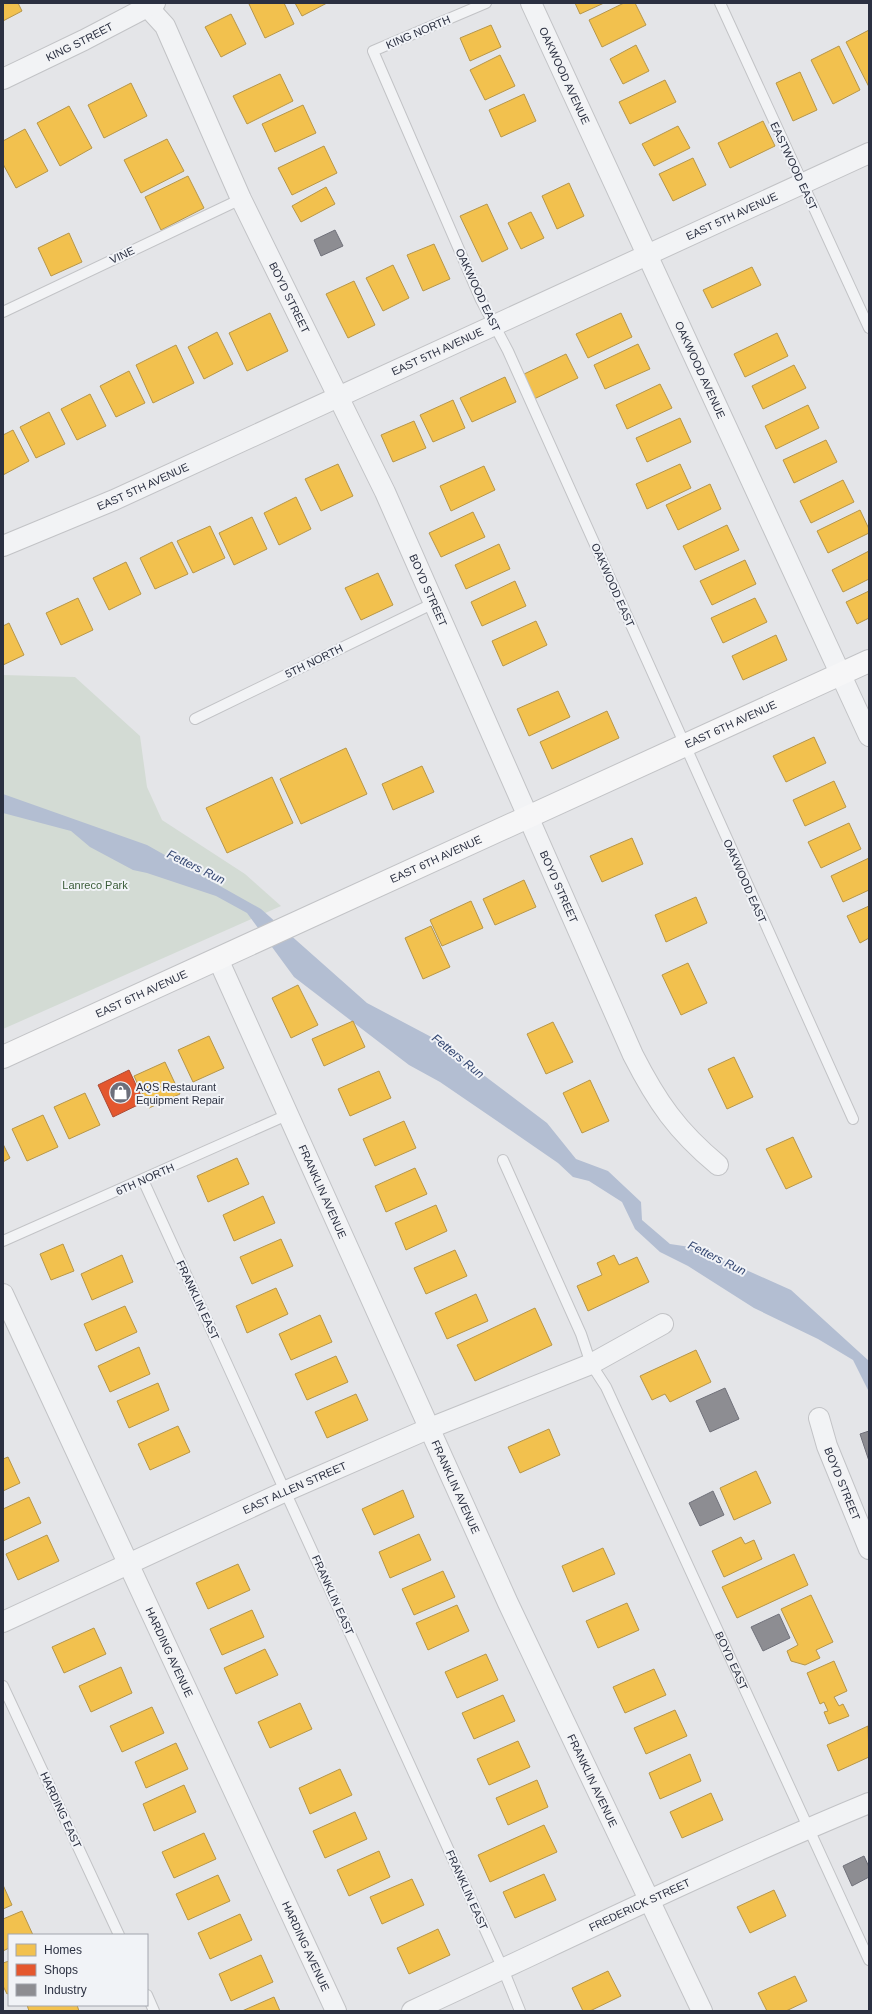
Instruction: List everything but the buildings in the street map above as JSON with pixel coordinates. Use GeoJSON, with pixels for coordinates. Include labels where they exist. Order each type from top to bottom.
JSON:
{"type":"FeatureCollection","features":[{"type":"Feature","properties":{"kind":"street","name":"OAKWOOD AVENUE"},"geometry":{"type":"LineString","coordinates":[[531,3],[869,736]]}},
{"type":"Feature","properties":{"kind":"street","name":"KING STREET"},"geometry":{"type":"LineString","coordinates":[[3,80],[84,40],[149,4]]}},
{"type":"Feature","properties":{"kind":"street","name":"BOYD STREET"},"geometry":{"type":"LineString","coordinates":[[149,4],[165,26],[241,199],[386,492],[633,1055],[649,1086],[679,1129],[697,1148],[718,1165]]}},
{"type":"Feature","properties":{"kind":"street","name":"EAST 5TH AVENUE"},"geometry":{"type":"LineString","coordinates":[[3,546],[114,500],[494,324],[648,256],[869,153]]}},
{"type":"Feature","properties":{"kind":"street","name":"EAST 6TH AVENUE"},"geometry":{"type":"LineString","coordinates":[[3,1057],[869,661]]}},
{"type":"Feature","properties":{"kind":"street","name":"FRANKLIN AVENUE"},"geometry":{"type":"LineString","coordinates":[[218,959],[508,1603],[702,2011]]}},
{"type":"Feature","properties":{"kind":"street","name":"HARDING AVENUE"},"geometry":{"type":"LineString","coordinates":[[3,1294],[336,2011]]}},
{"type":"Feature","properties":{"kind":"street","name":"EAST ALLEN STREET"},"geometry":{"type":"LineString","coordinates":[[3,1622],[286,1491],[430,1428],[591,1364],[663,1324]]}},
{"type":"Feature","properties":{"kind":"street","name":"BOYD STREET"},"geometry":{"type":"LineString","coordinates":[[819,1418],[827,1446],[869,1549]]}},
{"type":"Feature","properties":{"kind":"street","name":"FREDERICK STREET"},"geometry":{"type":"LineString","coordinates":[[412,2011],[650,1899],[807,1828],[869,1803]]}},
{"type":"Feature","properties":{"kind":"lane","name":"KING NORTH"},"geometry":{"type":"LineString","coordinates":[[373,51],[486,3]]}},
{"type":"Feature","properties":{"kind":"lane","name":"EASTWOOD EAST"},"geometry":{"type":"LineString","coordinates":[[720,3],[802,185],[869,328]]}},
{"type":"Feature","properties":{"kind":"lane","name":"OAKWOOD EAST"},"geometry":{"type":"LineString","coordinates":[[373,51],[481,300],[494,324],[852,1119]]}},
{"type":"Feature","properties":{"kind":"lane","name":"VINE"},"geometry":{"type":"LineString","coordinates":[[3,312],[241,199]]}},
{"type":"Feature","properties":{"kind":"lane","name":"5TH NORTH"},"geometry":{"type":"LineString","coordinates":[[195,719],[434,603]]}},
{"type":"Feature","properties":{"kind":"lane","name":"6TH NORTH"},"geometry":{"type":"LineString","coordinates":[[3,1241],[287,1115]]}},
{"type":"Feature","properties":{"kind":"lane","name":"BOYD EAST"},"geometry":{"type":"LineString","coordinates":[[503,1160],[582,1334],[591,1364],[606,1387],[807,1828],[869,1960]]}},
{"type":"Feature","properties":{"kind":"lane","name":"FRANKLIN EAST"},"geometry":{"type":"LineString","coordinates":[[143,1180],[503,1969],[520,2011]]}},
{"type":"Feature","properties":{"kind":"lane","name":"HARDING EAST"},"geometry":{"type":"LineString","coordinates":[[3,1686],[119,1934]]}},
{"type":"Feature","properties":{"kind":"lane"},"geometry":{"type":"LineString","coordinates":[[148,1997],[154,2011]]}},
{"type":"Feature","properties":{"kind":"green space","name":"Lanreco Park"},"geometry":{"type":"Polygon","coordinates":[[[3,675],[75,677],[140,736],[147,787],[162,820],[245,874],[281,906],[3,1029],[3,675]]]}},
{"type":"Feature","properties":{"kind":"water","name":"Fetters Run"},"geometry":{"type":"Polygon","coordinates":[[[3,794],[147,845],[261,909],[367,1003],[437,1040],[547,1123],[576,1159],[608,1171],[641,1202],[642,1220],[670,1244],[697,1248],[791,1290],[869,1361],[869,1392],[853,1360],[818,1339],[754,1308],[688,1266],[660,1252],[635,1229],[622,1202],[589,1181],[573,1177],[558,1163],[440,1082],[409,1065],[294,977],[247,913],[216,896],[147,873],[133,870],[90,847],[71,831],[3,813],[3,794]]]}},
{"type":"Feature","properties":{"kind":"place","name":"AQS Restaurant Equipment Repair"},"geometry":{"type":"Point","coordinates":[121,1093]}}]}
